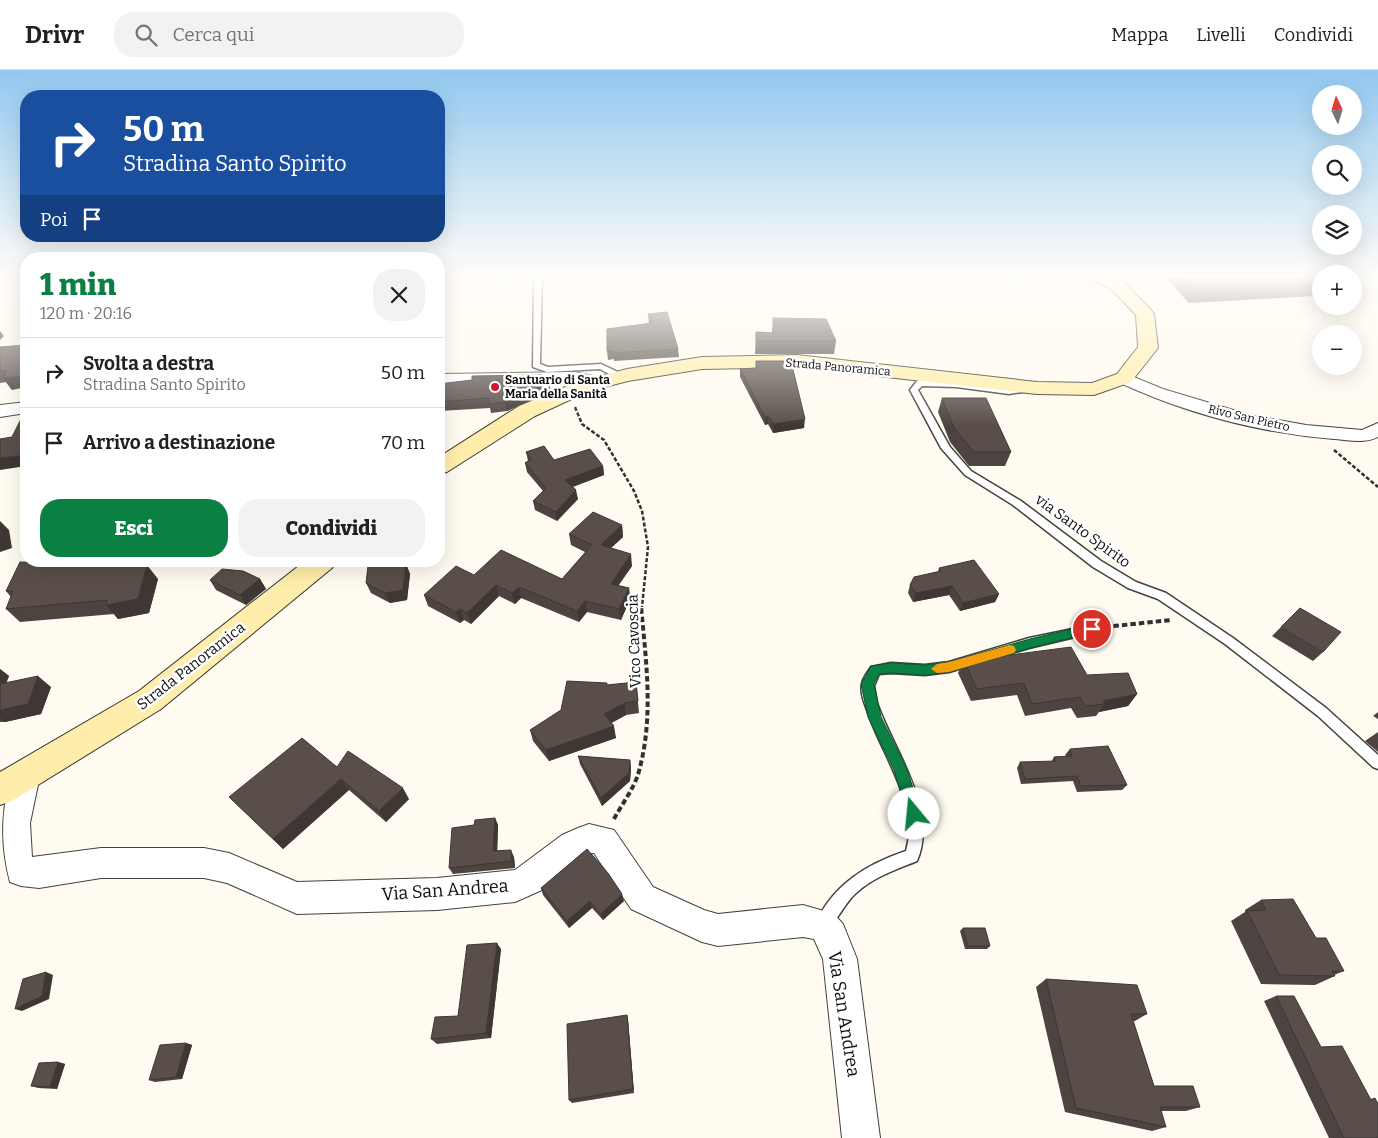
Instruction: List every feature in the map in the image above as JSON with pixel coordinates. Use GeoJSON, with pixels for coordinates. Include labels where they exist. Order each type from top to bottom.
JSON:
{"type":"FeatureCollection","features":[{"type":"Feature","properties":{"kind":"main road"},"geometry":{"type":"LineString","coordinates":[[1124,378],[1148,348],[1146,326]]}},
{"type":"Feature","properties":{"kind":"main road","name":"Strada Panoramica"},"geometry":{"type":"LineString","coordinates":[[445,463],[527,411],[567,394],[620,376],[702,363],[797,361],[1034,388],[1094,389],[1124,378]]}},
{"type":"Feature","properties":{"kind":"main road","name":"Strada Panoramica"},"geometry":{"type":"LineString","coordinates":[[0,790],[150,700],[316,567]]}},
{"type":"Feature","properties":{"kind":"street"},"geometry":{"type":"LineString","coordinates":[[445,378],[575,376],[599,383]]}},
{"type":"Feature","properties":{"kind":"street","name":"Rivo San Pietro"},"geometry":{"type":"LineString","coordinates":[[1124,378],[1157,393],[1247,420],[1316,432],[1365,436],[1378,429]]}},
{"type":"Feature","properties":{"kind":"street"},"geometry":{"type":"LineString","coordinates":[[0,410],[20,408]]}},
{"type":"Feature","properties":{"kind":"street","name":"Via San Andrea"},"geometry":{"type":"LineString","coordinates":[[26,775],[14,828],[16,860],[21,871],[39,874],[101,863],[204,863],[229,868],[297,898],[437,894],[515,886],[531,879],[573,845],[589,838],[596,839]]}},
{"type":"Feature","properties":{"kind":"street"},"geometry":{"type":"LineString","coordinates":[[596,839],[603,840],[642,898],[702,926],[718,930],[803,921],[823,924]]}},
{"type":"Feature","properties":{"kind":"street","name":"Via San Andrea"},"geometry":{"type":"LineString","coordinates":[[823,924],[831,936],[840,960],[861,1138]]}},
{"type":"Feature","properties":{"kind":"lane"},"geometry":{"type":"LineString","coordinates":[[537,326],[536,365],[547,370],[601,366],[620,376]]}},
{"type":"Feature","properties":{"kind":"lane","name":"via Santo Spirito"},"geometry":{"type":"LineString","coordinates":[[1034,388],[1009,391],[956,384],[920,383],[914,390],[946,448],[968,473],[1017,503],[1097,564],[1132,585],[1162,596],[1229,641],[1322,712],[1378,763]]}},
{"type":"Feature","properties":{"kind":"lane"},"geometry":{"type":"LineString","coordinates":[[823,924],[834,905],[849,887],[890,863],[912,856],[918,844],[914,814],[900,769],[874,717],[868,684],[875,670],[891,668],[925,670],[949,667],[1030,643],[1092,629]]}},
{"type":"Feature","properties":{"kind":"path","name":"Vico Cavoscia"},"geometry":{"type":"LineString","coordinates":[[567,394],[582,424],[604,440],[634,491],[642,511],[648,546],[641,599],[649,707],[646,737],[639,774],[616,817],[596,839]]}},
{"type":"Feature","properties":{"kind":"path"},"geometry":{"type":"LineString","coordinates":[[1316,432],[1378,487]]}},
{"type":"Feature","properties":{"kind":"path"},"geometry":{"type":"LineString","coordinates":[[1092,629],[1170,620],[1188,615]]}},
{"type":"Feature","properties":{"kind":"building"},"geometry":{"type":"Polygon","coordinates":[[[631,326],[671,326],[678,349],[613,353],[613,351],[607,351],[607,329],[631,326]]]}},
{"type":"Feature","properties":{"kind":"building"},"geometry":{"type":"Polygon","coordinates":[[[774,326],[829,326],[836,341],[756,341],[756,332],[774,333],[774,326]]]}},
{"type":"Feature","properties":{"kind":"building"},"geometry":{"type":"Polygon","coordinates":[[[20,345],[20,376],[3,378],[7,371],[0,371],[0,347],[20,345]]]}},
{"type":"Feature","properties":{"kind":"building"},"geometry":{"type":"Polygon","coordinates":[[[756,361],[791,361],[805,419],[774,424],[768,416],[765,417],[740,369],[756,368],[756,361]]]}},
{"type":"Feature","properties":{"kind":"building"},"geometry":{"type":"Polygon","coordinates":[[[542,375],[549,381],[505,402],[489,404],[489,398],[445,402],[445,383],[472,380],[472,376],[542,375]]]}},
{"type":"Feature","properties":{"kind":"building"},"geometry":{"type":"Polygon","coordinates":[[[942,398],[986,398],[1011,452],[974,452],[954,428],[942,398]]]}},
{"type":"Feature","properties":{"kind":"building"},"geometry":{"type":"Polygon","coordinates":[[[20,421],[20,456],[0,458],[0,439],[12,437],[20,421]]]}},
{"type":"Feature","properties":{"kind":"building"},"geometry":{"type":"Polygon","coordinates":[[[544,446],[554,460],[590,449],[603,466],[565,480],[576,490],[556,512],[533,501],[546,488],[525,463],[531,459],[526,452],[544,446]]]}},
{"type":"Feature","properties":{"kind":"building"},"geometry":{"type":"Polygon","coordinates":[[[593,512],[622,525],[601,545],[631,554],[611,584],[629,588],[619,609],[585,601],[577,611],[519,587],[512,593],[496,585],[467,613],[460,609],[456,612],[424,595],[456,566],[474,575],[501,550],[562,579],[592,545],[569,534],[593,512]]]}},
{"type":"Feature","properties":{"kind":"building"},"geometry":{"type":"Polygon","coordinates":[[[974,560],[999,594],[963,603],[952,586],[916,593],[910,585],[914,577],[941,571],[939,568],[974,560]]]}},
{"type":"Feature","properties":{"kind":"building"},"geometry":{"type":"Polygon","coordinates":[[[20,562],[20,567],[146,567],[138,599],[106,605],[107,600],[6,609],[13,591],[6,591],[20,562]]]}},
{"type":"Feature","properties":{"kind":"building"},"geometry":{"type":"Polygon","coordinates":[[[368,567],[406,567],[403,590],[385,593],[366,583],[368,567]]]}},
{"type":"Feature","properties":{"kind":"building"},"geometry":{"type":"Polygon","coordinates":[[[222,569],[243,571],[260,579],[240,595],[210,580],[222,569]]]}},
{"type":"Feature","properties":{"kind":"building"},"geometry":{"type":"Polygon","coordinates":[[[1300,608],[1341,632],[1323,652],[1281,627],[1300,608]]]}},
{"type":"Feature","properties":{"kind":"building"},"geometry":{"type":"Polygon","coordinates":[[[1071,647],[1087,675],[1128,673],[1137,694],[1103,701],[1105,704],[1085,706],[1080,697],[1032,704],[1024,683],[977,689],[964,661],[1071,647]]]}},
{"type":"Feature","properties":{"kind":"building"},"geometry":{"type":"Polygon","coordinates":[[[38,676],[28,704],[0,710],[0,684],[38,676]]]}},
{"type":"Feature","properties":{"kind":"building"},"geometry":{"type":"Polygon","coordinates":[[[567,681],[607,683],[607,685],[636,682],[638,701],[625,703],[604,714],[614,726],[546,750],[530,730],[561,710],[567,681]]]}},
{"type":"Feature","properties":{"kind":"building"},"geometry":{"type":"Polygon","coordinates":[[[302,738],[337,767],[348,751],[403,788],[379,811],[341,779],[273,839],[229,797],[302,738]]]}},
{"type":"Feature","properties":{"kind":"building"},"geometry":{"type":"Polygon","coordinates":[[[1108,746],[1127,785],[1081,786],[1077,776],[1025,779],[1020,762],[1056,761],[1054,757],[1072,756],[1070,749],[1108,746]]]}},
{"type":"Feature","properties":{"kind":"building"},"geometry":{"type":"Polygon","coordinates":[[[578,756],[630,760],[629,773],[601,798],[578,756]]]}},
{"type":"Feature","properties":{"kind":"building"},"geometry":{"type":"Polygon","coordinates":[[[495,818],[493,851],[511,850],[512,861],[449,868],[452,828],[474,825],[475,820],[495,818]]]}},
{"type":"Feature","properties":{"kind":"building"},"geometry":{"type":"Polygon","coordinates":[[[587,849],[608,873],[622,894],[601,914],[590,901],[567,921],[541,888],[587,849]]]}},
{"type":"Feature","properties":{"kind":"building"},"geometry":{"type":"Polygon","coordinates":[[[1293,899],[1316,938],[1326,938],[1344,971],[1332,971],[1335,976],[1279,975],[1247,911],[1266,910],[1261,900],[1293,899]]]}},
{"type":"Feature","properties":{"kind":"building"},"geometry":{"type":"Polygon","coordinates":[[[963,928],[985,928],[990,946],[968,946],[963,928]]]}},
{"type":"Feature","properties":{"kind":"building"},"geometry":{"type":"Polygon","coordinates":[[[497,943],[486,1033],[431,1039],[435,1017],[458,1016],[467,945],[497,943]]]}},
{"type":"Feature","properties":{"kind":"building"},"geometry":{"type":"Polygon","coordinates":[[[46,972],[42,996],[15,1009],[23,979],[46,972]]]}},
{"type":"Feature","properties":{"kind":"building"},"geometry":{"type":"Polygon","coordinates":[[[1046,979],[1137,985],[1147,1014],[1131,1014],[1154,1086],[1193,1086],[1200,1107],[1160,1107],[1166,1127],[1076,1108],[1046,979]]]}},
{"type":"Feature","properties":{"kind":"building"},"geometry":{"type":"Polygon","coordinates":[[[1276,996],[1294,996],[1321,1047],[1342,1046],[1371,1100],[1375,1098],[1378,1104],[1378,1138],[1344,1138],[1276,996]]]}},
{"type":"Feature","properties":{"kind":"building"},"geometry":{"type":"Polygon","coordinates":[[[627,1015],[633,1089],[569,1100],[567,1024],[627,1015]]]}},
{"type":"Feature","properties":{"kind":"building"},"geometry":{"type":"Polygon","coordinates":[[[186,1043],[176,1077],[149,1080],[160,1045],[186,1043]]]}},
{"type":"Feature","properties":{"kind":"building"},"geometry":{"type":"Polygon","coordinates":[[[58,1062],[50,1087],[31,1086],[39,1063],[58,1062]]]}},
{"type":"Feature","properties":{"kind":"slow traffic"},"geometry":{"type":"LineString","coordinates":[[937,669],[1010,650]]}},
{"type":"Feature","properties":{"kind":"place","name":"Santuario di Santa Maria della Sanità"},"geometry":{"type":"Point","coordinates":[495,387]}},
{"type":"Feature","properties":{"kind":"route"},"geometry":{"type":"LineString","coordinates":[[914,814],[900,769],[874,717],[868,684],[875,670],[891,668],[925,670],[949,667],[1030,643],[1092,629]]}}]}
